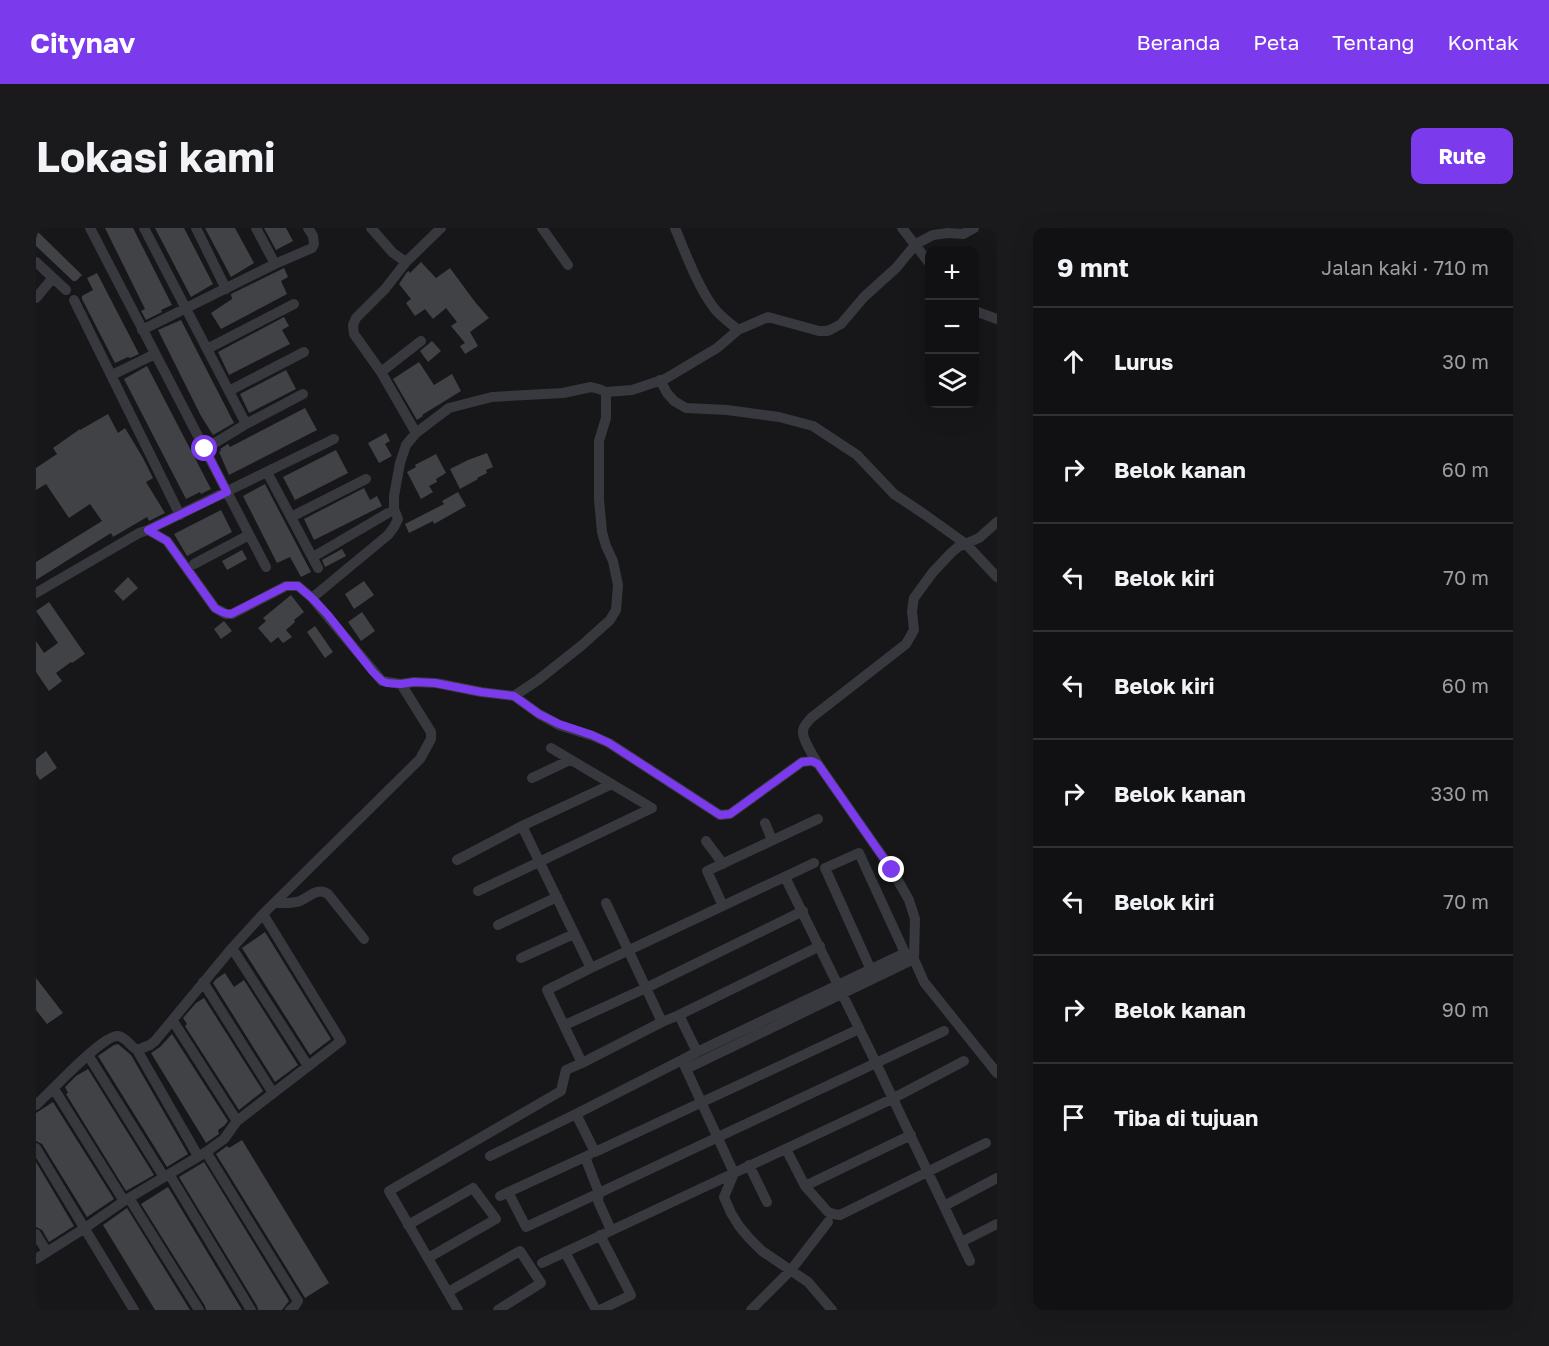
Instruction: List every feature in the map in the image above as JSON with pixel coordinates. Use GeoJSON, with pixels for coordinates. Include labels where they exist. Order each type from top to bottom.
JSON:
{"type":"FeatureCollection","features":[{"type":"Feature","properties":{"kind":"street"},"geometry":{"type":"LineString","coordinates":[[90,228],[266,567]]}},
{"type":"Feature","properties":{"kind":"street"},"geometry":{"type":"LineString","coordinates":[[144,228],[246,424]]}},
{"type":"Feature","properties":{"kind":"street"},"geometry":{"type":"LineString","coordinates":[[196,228],[226,289]]}},
{"type":"Feature","properties":{"kind":"street"},"geometry":{"type":"LineString","coordinates":[[256,228],[274,264]]}},
{"type":"Feature","properties":{"kind":"street"},"geometry":{"type":"LineString","coordinates":[[142,330],[274,264],[312,248],[313,236],[308,228]]}},
{"type":"Feature","properties":{"kind":"street"},"geometry":{"type":"LineString","coordinates":[[371,228],[393,253],[406,262]]}},
{"type":"Feature","properties":{"kind":"street"},"geometry":{"type":"LineString","coordinates":[[416,434],[381,372],[354,334],[353,325],[356,318],[385,289],[406,262],[441,228]]}},
{"type":"Feature","properties":{"kind":"street"},"geometry":{"type":"LineString","coordinates":[[542,228],[568,265]]}},
{"type":"Feature","properties":{"kind":"street"},"geometry":{"type":"LineString","coordinates":[[675,228],[708,300],[715,310],[738,330]]}},
{"type":"Feature","properties":{"kind":"street"},"geometry":{"type":"LineString","coordinates":[[902,228],[925,257]]}},
{"type":"Feature","properties":{"kind":"street"},"geometry":{"type":"LineString","coordinates":[[312,598],[388,535],[394,527],[398,519],[394,509],[394,496],[406,445],[416,434],[449,408],[492,397],[563,393],[591,387],[606,392],[632,390],[660,381],[717,348],[738,330],[768,317],[819,331],[832,330],[841,324],[916,244],[933,235],[963,234],[974,228]]}},
{"type":"Feature","properties":{"kind":"street"},"geometry":{"type":"LineString","coordinates":[[36,262],[66,290]]}},
{"type":"Feature","properties":{"kind":"street"},"geometry":{"type":"LineString","coordinates":[[36,298],[49,285],[51,276]]}},
{"type":"Feature","properties":{"kind":"street"},"geometry":{"type":"LineString","coordinates":[[74,300],[180,515]]}},
{"type":"Feature","properties":{"kind":"street"},"geometry":{"type":"LineString","coordinates":[[207,349],[294,304]]}},
{"type":"Feature","properties":{"kind":"street"},"geometry":{"type":"LineString","coordinates":[[979,312],[997,319]]}},
{"type":"Feature","properties":{"kind":"street"},"geometry":{"type":"LineString","coordinates":[[381,372],[421,341]]}},
{"type":"Feature","properties":{"kind":"street"},"geometry":{"type":"LineString","coordinates":[[229,391],[304,352]]}},
{"type":"Feature","properties":{"kind":"street"},"geometry":{"type":"LineString","coordinates":[[112,375],[155,354]]}},
{"type":"Feature","properties":{"kind":"street"},"geometry":{"type":"LineString","coordinates":[[660,381],[666,393],[686,408],[727,410],[779,417],[813,426],[857,455],[894,494],[966,544],[997,577]]}},
{"type":"Feature","properties":{"kind":"street"},"geometry":{"type":"LineString","coordinates":[[514,696],[587,641],[610,620],[616,610],[618,585],[613,561],[602,532],[599,500],[599,441],[606,418],[606,392]]}},
{"type":"Feature","properties":{"kind":"street"},"geometry":{"type":"LineString","coordinates":[[205,449],[303,394]]}},
{"type":"Feature","properties":{"kind":"street"},"geometry":{"type":"LineString","coordinates":[[36,593],[139,533],[334,439]]}},
{"type":"Feature","properties":{"kind":"street"},"geometry":{"type":"LineString","coordinates":[[267,472],[318,568]]}},
{"type":"Feature","properties":{"kind":"street"},"geometry":{"type":"LineString","coordinates":[[291,517],[366,479]]}},
{"type":"Feature","properties":{"kind":"street"},"geometry":{"type":"LineString","coordinates":[[313,557],[388,513]]}},
{"type":"Feature","properties":{"kind":"street"},"geometry":{"type":"LineString","coordinates":[[997,522],[979,538],[958,547],[933,572],[914,598],[912,611],[914,630],[906,644],[811,718],[803,729],[802,735],[818,764],[892,870],[909,900],[915,919],[914,959],[930,991],[997,1073]]}},
{"type":"Feature","properties":{"kind":"street"},"geometry":{"type":"LineString","coordinates":[[148,530],[167,541],[215,608],[225,614],[231,614],[286,586],[298,586],[312,598],[382,681],[401,684],[435,683],[514,696],[539,714],[559,724],[609,743],[720,815],[735,811],[802,762],[812,761],[818,764]]}},
{"type":"Feature","properties":{"kind":"street"},"geometry":{"type":"LineString","coordinates":[[194,564],[249,535]]}},
{"type":"Feature","properties":{"kind":"street"},"geometry":{"type":"LineString","coordinates":[[136,1050],[155,1041],[263,914],[420,759],[427,749],[431,732],[401,684]]}},
{"type":"Feature","properties":{"kind":"street"},"geometry":{"type":"LineString","coordinates":[[478,891],[652,808],[551,748]]}},
{"type":"Feature","properties":{"kind":"street"},"geometry":{"type":"LineString","coordinates":[[532,778],[570,760]]}},
{"type":"Feature","properties":{"kind":"street"},"geometry":{"type":"LineString","coordinates":[[457,860],[522,826],[612,784]]}},
{"type":"Feature","properties":{"kind":"street"},"geometry":{"type":"LineString","coordinates":[[723,906],[708,871],[818,819]]}},
{"type":"Feature","properties":{"kind":"street"},"geometry":{"type":"LineString","coordinates":[[765,823],[772,840]]}},
{"type":"Feature","properties":{"kind":"street"},"geometry":{"type":"LineString","coordinates":[[522,826],[591,968]]}},
{"type":"Feature","properties":{"kind":"street"},"geometry":{"type":"LineString","coordinates":[[706,841],[723,864]]}},
{"type":"Feature","properties":{"kind":"street"},"geometry":{"type":"LineString","coordinates":[[490,1156],[840,989],[904,953],[859,853],[825,868],[872,970]]}},
{"type":"Feature","properties":{"kind":"street"},"geometry":{"type":"LineString","coordinates":[[582,1063],[547,990],[814,863]]}},
{"type":"Feature","properties":{"kind":"street"},"geometry":{"type":"LineString","coordinates":[[785,877],[970,1261]]}},
{"type":"Feature","properties":{"kind":"street"},"geometry":{"type":"LineString","coordinates":[[275,903],[299,902],[317,891],[323,891],[328,894],[364,939]]}},
{"type":"Feature","properties":{"kind":"street"},"geometry":{"type":"LineString","coordinates":[[498,925],[556,897]]}},
{"type":"Feature","properties":{"kind":"street"},"geometry":{"type":"LineString","coordinates":[[606,903],[662,1022]]}},
{"type":"Feature","properties":{"kind":"street"},"geometry":{"type":"LineString","coordinates":[[564,1025],[646,988],[803,911]]}},
{"type":"Feature","properties":{"kind":"street"},"geometry":{"type":"LineString","coordinates":[[36,1258],[202,1154],[224,1138],[237,1121],[341,1041],[263,914]]}},
{"type":"Feature","properties":{"kind":"street"},"geometry":{"type":"LineString","coordinates":[[521,958],[574,934]]}},
{"type":"Feature","properties":{"kind":"street"},"geometry":{"type":"LineString","coordinates":[[458,1310],[389,1191],[561,1091],[566,1070],[820,946]]}},
{"type":"Feature","properties":{"kind":"street"},"geometry":{"type":"LineString","coordinates":[[232,948],[308,1066]]}},
{"type":"Feature","properties":{"kind":"street"},"geometry":{"type":"LineString","coordinates":[[684,1064],[698,1052],[914,959]]}},
{"type":"Feature","properties":{"kind":"street"},"geometry":{"type":"LineString","coordinates":[[203,982],[273,1093]]}},
{"type":"Feature","properties":{"kind":"street"},"geometry":{"type":"LineString","coordinates":[[679,1015],[698,1052]]}},
{"type":"Feature","properties":{"kind":"street"},"geometry":{"type":"LineString","coordinates":[[173,1021],[237,1121]]}},
{"type":"Feature","properties":{"kind":"street"},"geometry":{"type":"LineString","coordinates":[[859,1029],[504,1194],[526,1227],[944,1031]]}},
{"type":"Feature","properties":{"kind":"street"},"geometry":{"type":"LineString","coordinates":[[36,1105],[88,1054],[109,1038],[115,1036],[124,1038],[136,1050],[298,1302],[290,1310]]}},
{"type":"Feature","properties":{"kind":"street"},"geometry":{"type":"LineString","coordinates":[[88,1054],[252,1310]]}},
{"type":"Feature","properties":{"kind":"street"},"geometry":{"type":"LineString","coordinates":[[542,1263],[892,1099],[964,1061]]}},
{"type":"Feature","properties":{"kind":"street"},"geometry":{"type":"LineString","coordinates":[[684,1064],[734,1173],[724,1197],[739,1226],[762,1251],[808,1282],[832,1310]]}},
{"type":"Feature","properties":{"kind":"street"},"geometry":{"type":"LineString","coordinates":[[54,1089],[199,1310]]}},
{"type":"Feature","properties":{"kind":"street"},"geometry":{"type":"LineString","coordinates":[[576,1114],[590,1154],[599,1193],[598,1202],[611,1230]]}},
{"type":"Feature","properties":{"kind":"street"},"geometry":{"type":"LineString","coordinates":[[805,1186],[910,1136]]}},
{"type":"Feature","properties":{"kind":"street"},"geometry":{"type":"LineString","coordinates":[[786,1149],[805,1186],[828,1212],[840,1215],[986,1143]]}},
{"type":"Feature","properties":{"kind":"street"},"geometry":{"type":"LineString","coordinates":[[36,1148],[134,1310]]}},
{"type":"Feature","properties":{"kind":"street"},"geometry":{"type":"LineString","coordinates":[[749,1166],[767,1202]]}},
{"type":"Feature","properties":{"kind":"street"},"geometry":{"type":"LineString","coordinates":[[944,1206],[997,1178]]}},
{"type":"Feature","properties":{"kind":"street"},"geometry":{"type":"LineString","coordinates":[[408,1224],[474,1188],[496,1219],[428,1258]]}},
{"type":"Feature","properties":{"kind":"street"},"geometry":{"type":"LineString","coordinates":[[751,1310],[791,1270],[828,1222]]}},
{"type":"Feature","properties":{"kind":"street"},"geometry":{"type":"LineString","coordinates":[[961,1242],[997,1224]]}},
{"type":"Feature","properties":{"kind":"street"},"geometry":{"type":"LineString","coordinates":[[36,1234],[47,1252]]}},
{"type":"Feature","properties":{"kind":"street"},"geometry":{"type":"LineString","coordinates":[[565,1252],[598,1310],[631,1295],[600,1235]]}},
{"type":"Feature","properties":{"kind":"street"},"geometry":{"type":"LineString","coordinates":[[448,1292],[520,1251],[541,1283],[498,1310]]}},
{"type":"Feature","properties":{"kind":"building"},"geometry":{"type":"Polygon","coordinates":[[[105,228],[133,228],[172,305],[146,320],[141,311],[145,309],[105,228]]]}},
{"type":"Feature","properties":{"kind":"building"},"geometry":{"type":"Polygon","coordinates":[[[155,228],[184,228],[213,284],[191,297],[155,228]]]}},
{"type":"Feature","properties":{"kind":"building"},"geometry":{"type":"Polygon","coordinates":[[[205,228],[235,228],[254,263],[231,277],[205,228]]]}},
{"type":"Feature","properties":{"kind":"building"},"geometry":{"type":"Polygon","coordinates":[[[264,228],[286,228],[293,241],[276,250],[264,228]]]}},
{"type":"Feature","properties":{"kind":"building"},"geometry":{"type":"Polygon","coordinates":[[[36,230],[82,275],[76,281],[73,281],[36,246],[36,230]]]}},
{"type":"Feature","properties":{"kind":"building"},"geometry":{"type":"Polygon","coordinates":[[[421,262],[436,278],[450,268],[489,318],[470,332],[478,346],[465,354],[460,346],[465,343],[451,326],[457,322],[446,308],[433,319],[425,309],[415,316],[406,303],[411,299],[399,284],[407,272],[410,273],[421,262]]]}},
{"type":"Feature","properties":{"kind":"building"},"geometry":{"type":"Polygon","coordinates":[[[284,268],[288,277],[281,281],[287,294],[221,329],[211,313],[232,299],[231,294],[284,268]]]}},
{"type":"Feature","properties":{"kind":"building"},"geometry":{"type":"Polygon","coordinates":[[[97,273],[139,354],[115,363],[82,299],[82,296],[93,290],[87,278],[97,273]]]}},
{"type":"Feature","properties":{"kind":"building"},"geometry":{"type":"Polygon","coordinates":[[[284,317],[289,326],[282,330],[290,344],[229,375],[218,352],[284,317]]]}},
{"type":"Feature","properties":{"kind":"building"},"geometry":{"type":"Polygon","coordinates":[[[181,320],[234,423],[213,435],[201,416],[158,330],[181,320]]]}},
{"type":"Feature","properties":{"kind":"building"},"geometry":{"type":"Polygon","coordinates":[[[432,341],[441,351],[428,362],[420,351],[432,341]]]}},
{"type":"Feature","properties":{"kind":"building"},"geometry":{"type":"Polygon","coordinates":[[[419,362],[434,385],[452,374],[461,391],[417,420],[393,379],[419,362]]]}},
{"type":"Feature","properties":{"kind":"building"},"geometry":{"type":"Polygon","coordinates":[[[147,366],[211,489],[201,494],[200,492],[186,499],[124,379],[147,366]]]}},
{"type":"Feature","properties":{"kind":"building"},"geometry":{"type":"Polygon","coordinates":[[[286,370],[296,389],[249,413],[240,394],[286,370]]]}},
{"type":"Feature","properties":{"kind":"building"},"geometry":{"type":"Polygon","coordinates":[[[305,408],[317,430],[229,475],[219,452],[220,449],[228,444],[230,447],[305,408]]]}},
{"type":"Feature","properties":{"kind":"building"},"geometry":{"type":"Polygon","coordinates":[[[108,414],[118,433],[125,428],[143,458],[153,478],[146,482],[165,513],[149,521],[147,517],[113,537],[111,533],[36,580],[36,562],[102,521],[90,504],[69,518],[46,484],[36,490],[36,468],[57,454],[53,448],[80,429],[108,414]]]}},
{"type":"Feature","properties":{"kind":"building"},"geometry":{"type":"Polygon","coordinates":[[[386,433],[390,441],[385,444],[392,456],[379,463],[368,443],[386,433]]]}},
{"type":"Feature","properties":{"kind":"building"},"geometry":{"type":"Polygon","coordinates":[[[336,450],[348,473],[295,500],[283,477],[336,450]]]}},
{"type":"Feature","properties":{"kind":"building"},"geometry":{"type":"Polygon","coordinates":[[[487,453],[493,467],[460,489],[450,469],[487,453]]]}},
{"type":"Feature","properties":{"kind":"building"},"geometry":{"type":"Polygon","coordinates":[[[436,454],[446,473],[429,486],[433,492],[421,499],[407,472],[436,454]]]}},
{"type":"Feature","properties":{"kind":"building"},"geometry":{"type":"Polygon","coordinates":[[[265,484],[311,572],[301,577],[290,557],[277,563],[243,496],[265,484]]]}},
{"type":"Feature","properties":{"kind":"building"},"geometry":{"type":"Polygon","coordinates":[[[364,488],[370,500],[377,496],[382,506],[314,540],[304,519],[364,488]]]}},
{"type":"Feature","properties":{"kind":"building"},"geometry":{"type":"Polygon","coordinates":[[[458,492],[466,506],[434,524],[433,521],[409,533],[405,524],[444,504],[442,501],[458,492]]]}},
{"type":"Feature","properties":{"kind":"building"},"geometry":{"type":"Polygon","coordinates":[[[221,510],[232,532],[187,556],[174,534],[221,510]]]}},
{"type":"Feature","properties":{"kind":"building"},"geometry":{"type":"Polygon","coordinates":[[[342,549],[346,556],[325,567],[322,560],[342,549]]]}},
{"type":"Feature","properties":{"kind":"building"},"geometry":{"type":"Polygon","coordinates":[[[242,550],[247,559],[227,570],[222,561],[242,550]]]}},
{"type":"Feature","properties":{"kind":"building"},"geometry":{"type":"Polygon","coordinates":[[[128,577],[138,588],[123,601],[114,591],[128,577]]]}},
{"type":"Feature","properties":{"kind":"building"},"geometry":{"type":"Polygon","coordinates":[[[364,581],[374,595],[354,609],[345,594],[364,581]]]}},
{"type":"Feature","properties":{"kind":"building"},"geometry":{"type":"Polygon","coordinates":[[[291,595],[304,612],[286,630],[292,637],[283,643],[278,637],[271,643],[258,628],[266,621],[263,618],[291,595]]]}},
{"type":"Feature","properties":{"kind":"building"},"geometry":{"type":"Polygon","coordinates":[[[49,602],[85,654],[56,673],[62,681],[49,691],[36,672],[36,641],[44,653],[58,643],[36,611],[49,602]]]}},
{"type":"Feature","properties":{"kind":"building"},"geometry":{"type":"Polygon","coordinates":[[[362,612],[375,631],[361,641],[348,622],[362,612]]]}},
{"type":"Feature","properties":{"kind":"building"},"geometry":{"type":"Polygon","coordinates":[[[224,621],[232,631],[221,639],[214,629],[224,621]]]}},
{"type":"Feature","properties":{"kind":"building"},"geometry":{"type":"Polygon","coordinates":[[[315,626],[333,652],[325,658],[307,632],[315,626]]]}},
{"type":"Feature","properties":{"kind":"building"},"geometry":{"type":"Polygon","coordinates":[[[46,751],[57,768],[40,780],[36,774],[36,759],[46,751]]]}},
{"type":"Feature","properties":{"kind":"building"},"geometry":{"type":"Polygon","coordinates":[[[265,932],[331,1039],[310,1055],[242,948],[265,932]]]}},
{"type":"Feature","properties":{"kind":"building"},"geometry":{"type":"Polygon","coordinates":[[[225,973],[234,987],[244,980],[298,1065],[275,1082],[213,983],[225,973]]]}},
{"type":"Feature","properties":{"kind":"building"},"geometry":{"type":"Polygon","coordinates":[[[36,978],[63,1013],[47,1024],[36,1010],[36,978]]]}},
{"type":"Feature","properties":{"kind":"building"},"geometry":{"type":"Polygon","coordinates":[[[204,998],[263,1091],[239,1110],[185,1026],[187,1024],[183,1018],[196,1003],[204,998]]]}},
{"type":"Feature","properties":{"kind":"building"},"geometry":{"type":"Polygon","coordinates":[[[172,1034],[228,1121],[218,1130],[219,1134],[206,1143],[151,1053],[172,1034]]]}},
{"type":"Feature","properties":{"kind":"building"},"geometry":{"type":"Polygon","coordinates":[[[118,1044],[131,1055],[188,1154],[167,1167],[98,1056],[118,1044]]]}},
{"type":"Feature","properties":{"kind":"building"},"geometry":{"type":"Polygon","coordinates":[[[88,1069],[154,1175],[126,1191],[66,1094],[68,1093],[65,1087],[76,1076],[88,1069]]]}},
{"type":"Feature","properties":{"kind":"building"},"geometry":{"type":"Polygon","coordinates":[[[53,1102],[114,1199],[87,1217],[42,1144],[36,1141],[36,1113],[53,1102]]]}},
{"type":"Feature","properties":{"kind":"building"},"geometry":{"type":"Polygon","coordinates":[[[242,1140],[329,1283],[305,1298],[216,1154],[227,1146],[229,1148],[242,1140]]]}},
{"type":"Feature","properties":{"kind":"building"},"geometry":{"type":"Polygon","coordinates":[[[36,1162],[74,1226],[49,1242],[42,1230],[36,1227],[36,1162]]]}},
{"type":"Feature","properties":{"kind":"building"},"geometry":{"type":"Polygon","coordinates":[[[204,1162],[289,1301],[282,1310],[258,1310],[179,1177],[204,1162]]]}},
{"type":"Feature","properties":{"kind":"building"},"geometry":{"type":"Polygon","coordinates":[[[168,1187],[242,1310],[206,1310],[141,1204],[168,1187]]]}},
{"type":"Feature","properties":{"kind":"building"},"geometry":{"type":"Polygon","coordinates":[[[127,1208],[190,1310],[155,1310],[103,1225],[127,1208]]]}},
{"type":"Feature","properties":{"kind":"route"},"geometry":{"type":"LineString","coordinates":[[205,449],[227,492],[148,530],[167,541],[215,608],[221,612],[231,614],[286,586],[298,586],[328,615],[382,681],[401,684],[435,683],[514,696],[539,714],[559,724],[609,743],[720,815],[730,814],[802,762],[812,761],[818,764],[892,870]]}}]}
